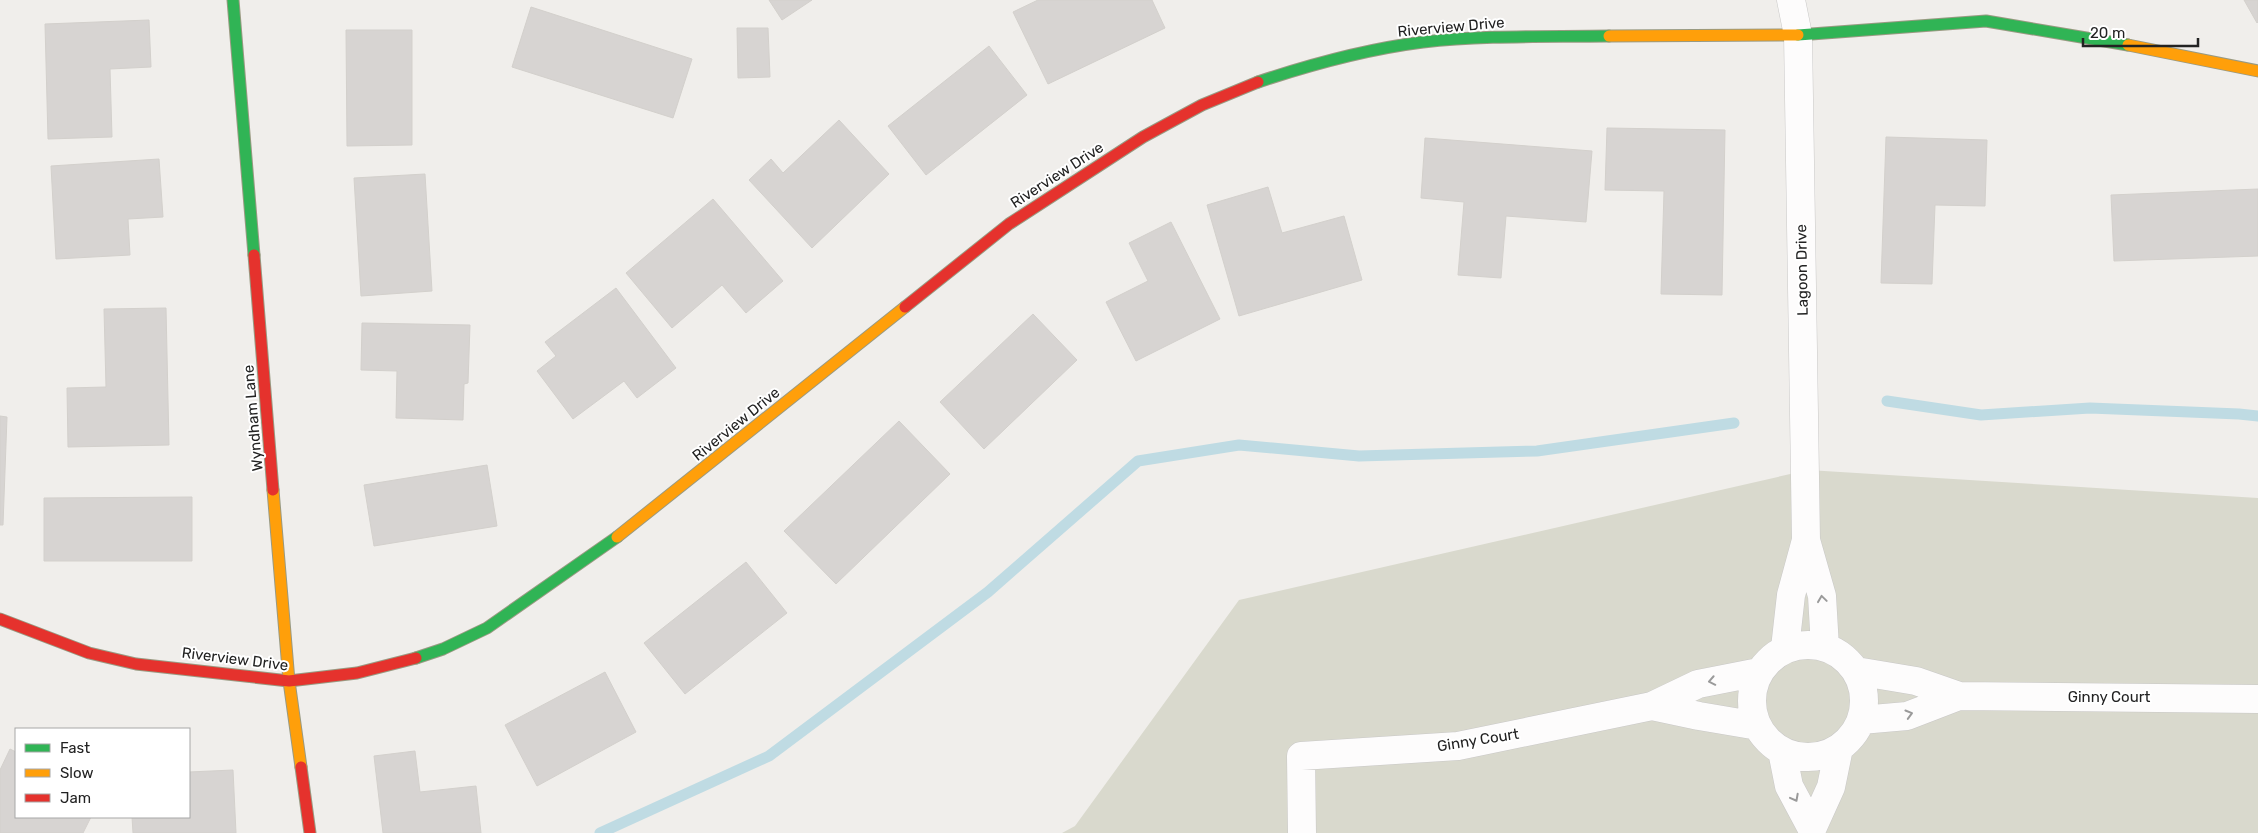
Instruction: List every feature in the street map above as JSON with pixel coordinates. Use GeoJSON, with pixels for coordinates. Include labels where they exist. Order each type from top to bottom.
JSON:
{"type":"FeatureCollection","features":[{"type":"Feature","properties":{"kind":"street","name":"Wyndham Lane"},"geometry":{"type":"LineString","coordinates":[[233,0],[289,681],[310,833]]}},
{"type":"Feature","properties":{"kind":"street","name":"Lagoon Drive"},"geometry":{"type":"LineString","coordinates":[[1791,0],[1798,36],[1806,540]]}},
{"type":"Feature","properties":{"kind":"street","name":"Riverview Drive"},"geometry":{"type":"LineString","coordinates":[[0,619],[89,653],[136,664],[289,681],[389,666],[443,649],[487,628],[634,525],[1009,224],[1143,137],[1202,104],[1244,86],[1293,70],[1372,50],[1424,42],[1491,38],[1798,36],[1986,21],[2100,40],[2258,71]]}},
{"type":"Feature","properties":{"kind":"street"},"geometry":{"type":"LineString","coordinates":[[1806,540],[1822,596],[1825,648]]}},
{"type":"Feature","properties":{"kind":"street"},"geometry":{"type":"LineString","coordinates":[[1785,648],[1791,595],[1806,540]]}},
{"type":"Feature","properties":{"kind":"street"},"geometry":{"type":"LineString","coordinates":[[1804,645],[1825,648],[1839,654],[1856,671],[1862,684],[1864,702],[1861,720],[1852,736],[1839,748],[1821,756],[1802,757],[1782,751],[1770,742],[1758,726],[1752,710],[1752,691],[1760,672],[1771,659],[1785,648],[1804,645]]}},
{"type":"Feature","properties":{"kind":"street"},"geometry":{"type":"LineString","coordinates":[[1856,671],[1916,681],[1959,696]]}},
{"type":"Feature","properties":{"kind":"street"},"geometry":{"type":"LineString","coordinates":[[1652,706],[1698,684],[1760,672]]}},
{"type":"Feature","properties":{"kind":"street"},"geometry":{"type":"LineString","coordinates":[[1861,720],[1906,716],[1959,696]]}},
{"type":"Feature","properties":{"kind":"street","name":"Ginny Court"},"geometry":{"type":"LineString","coordinates":[[1959,696],[2258,699]]}},
{"type":"Feature","properties":{"kind":"street"},"geometry":{"type":"LineString","coordinates":[[1652,706],[1758,726]]}},
{"type":"Feature","properties":{"kind":"street","name":"Ginny Court"},"geometry":{"type":"LineString","coordinates":[[1302,833],[1301,756],[1458,746],[1652,706]]}},
{"type":"Feature","properties":{"kind":"street"},"geometry":{"type":"LineString","coordinates":[[1812,831],[1831,787],[1839,748]]}},
{"type":"Feature","properties":{"kind":"street"},"geometry":{"type":"LineString","coordinates":[[1782,751],[1789,786],[1812,831]]}},
{"type":"Feature","properties":{"kind":"shaded area"},"geometry":{"type":"Polygon","coordinates":[[[1808,470],[2258,498],[2258,833],[1062,833],[1075,826],[1239,600],[1808,470]]]}},
{"type":"Feature","properties":{"kind":"building"},"geometry":{"type":"Polygon","coordinates":[[[769,0],[812,0],[782,20],[769,0]]]}},
{"type":"Feature","properties":{"kind":"building"},"geometry":{"type":"Polygon","coordinates":[[[1038,0],[1152,0],[1165,28],[1048,84],[1013,12],[1038,0]]]}},
{"type":"Feature","properties":{"kind":"building"},"geometry":{"type":"Polygon","coordinates":[[[2244,0],[2258,0],[2257,23],[2244,0]]]}},
{"type":"Feature","properties":{"kind":"building"},"geometry":{"type":"Polygon","coordinates":[[[531,7],[692,59],[673,118],[512,67],[531,7]]]}},
{"type":"Feature","properties":{"kind":"building"},"geometry":{"type":"Polygon","coordinates":[[[149,20],[151,67],[110,69],[112,137],[48,139],[45,24],[149,20]]]}},
{"type":"Feature","properties":{"kind":"building"},"geometry":{"type":"Polygon","coordinates":[[[737,28],[768,28],[770,77],[738,78],[737,28]]]}},
{"type":"Feature","properties":{"kind":"building"},"geometry":{"type":"Polygon","coordinates":[[[346,30],[412,30],[412,145],[347,146],[346,30]]]}},
{"type":"Feature","properties":{"kind":"building"},"geometry":{"type":"Polygon","coordinates":[[[989,46],[1027,95],[926,175],[888,126],[989,46]]]}},
{"type":"Feature","properties":{"kind":"building"},"geometry":{"type":"Polygon","coordinates":[[[839,120],[889,174],[812,248],[749,180],[771,159],[783,173],[839,120]]]}},
{"type":"Feature","properties":{"kind":"building"},"geometry":{"type":"Polygon","coordinates":[[[1607,128],[1725,130],[1722,295],[1661,294],[1664,191],[1605,190],[1607,128]]]}},
{"type":"Feature","properties":{"kind":"building"},"geometry":{"type":"Polygon","coordinates":[[[1886,137],[1987,140],[1985,206],[1935,205],[1932,284],[1881,283],[1886,137]]]}},
{"type":"Feature","properties":{"kind":"building"},"geometry":{"type":"Polygon","coordinates":[[[1425,138],[1592,151],[1586,222],[1506,216],[1501,278],[1458,275],[1464,202],[1421,198],[1425,138]]]}},
{"type":"Feature","properties":{"kind":"building"},"geometry":{"type":"Polygon","coordinates":[[[159,159],[163,217],[128,219],[130,255],[56,259],[51,166],[159,159]]]}},
{"type":"Feature","properties":{"kind":"building"},"geometry":{"type":"Polygon","coordinates":[[[425,174],[432,291],[361,296],[354,178],[425,174]]]}},
{"type":"Feature","properties":{"kind":"building"},"geometry":{"type":"Polygon","coordinates":[[[1268,187],[1282,233],[1344,216],[1362,280],[1239,316],[1207,205],[1268,187]]]}},
{"type":"Feature","properties":{"kind":"building"},"geometry":{"type":"Polygon","coordinates":[[[2258,189],[2258,256],[2114,261],[2111,195],[2258,189]]]}},
{"type":"Feature","properties":{"kind":"building"},"geometry":{"type":"Polygon","coordinates":[[[713,199],[783,281],[746,313],[722,285],[672,328],[626,273],[713,199]]]}},
{"type":"Feature","properties":{"kind":"building"},"geometry":{"type":"Polygon","coordinates":[[[1171,222],[1220,319],[1136,361],[1106,302],[1148,281],[1129,243],[1171,222]]]}},
{"type":"Feature","properties":{"kind":"building"},"geometry":{"type":"Polygon","coordinates":[[[616,288],[676,368],[637,398],[624,381],[573,419],[537,371],[556,356],[545,342],[616,288]]]}},
{"type":"Feature","properties":{"kind":"building"},"geometry":{"type":"Polygon","coordinates":[[[166,308],[169,445],[68,447],[67,388],[106,387],[104,309],[166,308]]]}},
{"type":"Feature","properties":{"kind":"building"},"geometry":{"type":"Polygon","coordinates":[[[1033,314],[1077,360],[984,449],[940,402],[1033,314]]]}},
{"type":"Feature","properties":{"kind":"building"},"geometry":{"type":"Polygon","coordinates":[[[362,323],[470,325],[468,383],[464,384],[463,420],[396,418],[397,371],[361,370],[362,323]]]}},
{"type":"Feature","properties":{"kind":"building"},"geometry":{"type":"Polygon","coordinates":[[[0,416],[7,417],[3,525],[0,525],[0,416]]]}},
{"type":"Feature","properties":{"kind":"building"},"geometry":{"type":"Polygon","coordinates":[[[899,421],[950,474],[836,584],[784,531],[899,421]]]}},
{"type":"Feature","properties":{"kind":"building"},"geometry":{"type":"Polygon","coordinates":[[[487,465],[497,526],[374,546],[364,485],[487,465]]]}},
{"type":"Feature","properties":{"kind":"building"},"geometry":{"type":"Polygon","coordinates":[[[192,497],[192,561],[44,561],[44,498],[192,497]]]}},
{"type":"Feature","properties":{"kind":"building"},"geometry":{"type":"Polygon","coordinates":[[[746,562],[787,613],[685,694],[644,643],[746,562]]]}},
{"type":"Feature","properties":{"kind":"building"},"geometry":{"type":"Polygon","coordinates":[[[605,672],[636,732],[537,786],[505,725],[605,672]]]}},
{"type":"Feature","properties":{"kind":"building"},"geometry":{"type":"Polygon","coordinates":[[[10,749],[15,752],[15,818],[90,818],[83,833],[0,833],[0,770],[10,749]]]}},
{"type":"Feature","properties":{"kind":"building"},"geometry":{"type":"Polygon","coordinates":[[[415,751],[420,792],[476,786],[481,833],[383,833],[374,756],[415,751]]]}},
{"type":"Feature","properties":{"kind":"building"},"geometry":{"type":"Polygon","coordinates":[[[233,770],[236,833],[133,833],[132,818],[190,818],[190,772],[233,770]]]}},
{"type":"Feature","properties":{"kind":"waterway"},"geometry":{"type":"LineString","coordinates":[[1887,401],[1981,415],[2090,408],[2258,416]]}},
{"type":"Feature","properties":{"kind":"waterway"},"geometry":{"type":"LineString","coordinates":[[600,833],[769,756],[988,592],[1138,461],[1239,445],[1359,456],[1537,451],[1734,423]]}},
{"type":"Feature","properties":{"kind":"traffic: fast"},"geometry":{"type":"LineString","coordinates":[[233,0],[254,255]]}},
{"type":"Feature","properties":{"kind":"traffic: fast"},"geometry":{"type":"LineString","coordinates":[[1798,35],[1986,21],[2128,45]]}},
{"type":"Feature","properties":{"kind":"traffic: fast"},"geometry":{"type":"LineString","coordinates":[[1258,82],[1340,58],[1423,42],[1493,37],[1609,36]]}},
{"type":"Feature","properties":{"kind":"traffic: fast"},"geometry":{"type":"LineString","coordinates":[[416,658],[443,649],[487,628],[617,537]]}},
{"type":"Feature","properties":{"kind":"traffic: slow"},"geometry":{"type":"LineString","coordinates":[[1609,36],[1798,35]]}},
{"type":"Feature","properties":{"kind":"traffic: slow"},"geometry":{"type":"LineString","coordinates":[[2128,45],[2258,71]]}},
{"type":"Feature","properties":{"kind":"traffic: slow"},"geometry":{"type":"LineString","coordinates":[[617,537],[905,307]]}},
{"type":"Feature","properties":{"kind":"traffic: slow"},"geometry":{"type":"LineString","coordinates":[[273,490],[289,681],[301,767]]}},
{"type":"Feature","properties":{"kind":"traffic: jam"},"geometry":{"type":"LineString","coordinates":[[905,307],[1009,224],[1143,137],[1202,105],[1258,82]]}},
{"type":"Feature","properties":{"kind":"traffic: jam"},"geometry":{"type":"LineString","coordinates":[[254,255],[273,490]]}},
{"type":"Feature","properties":{"kind":"traffic: jam"},"geometry":{"type":"LineString","coordinates":[[0,619],[89,653],[136,664],[289,681],[357,673],[416,658]]}},
{"type":"Feature","properties":{"kind":"traffic: jam"},"geometry":{"type":"LineString","coordinates":[[301,767],[310,833]]}}]}
